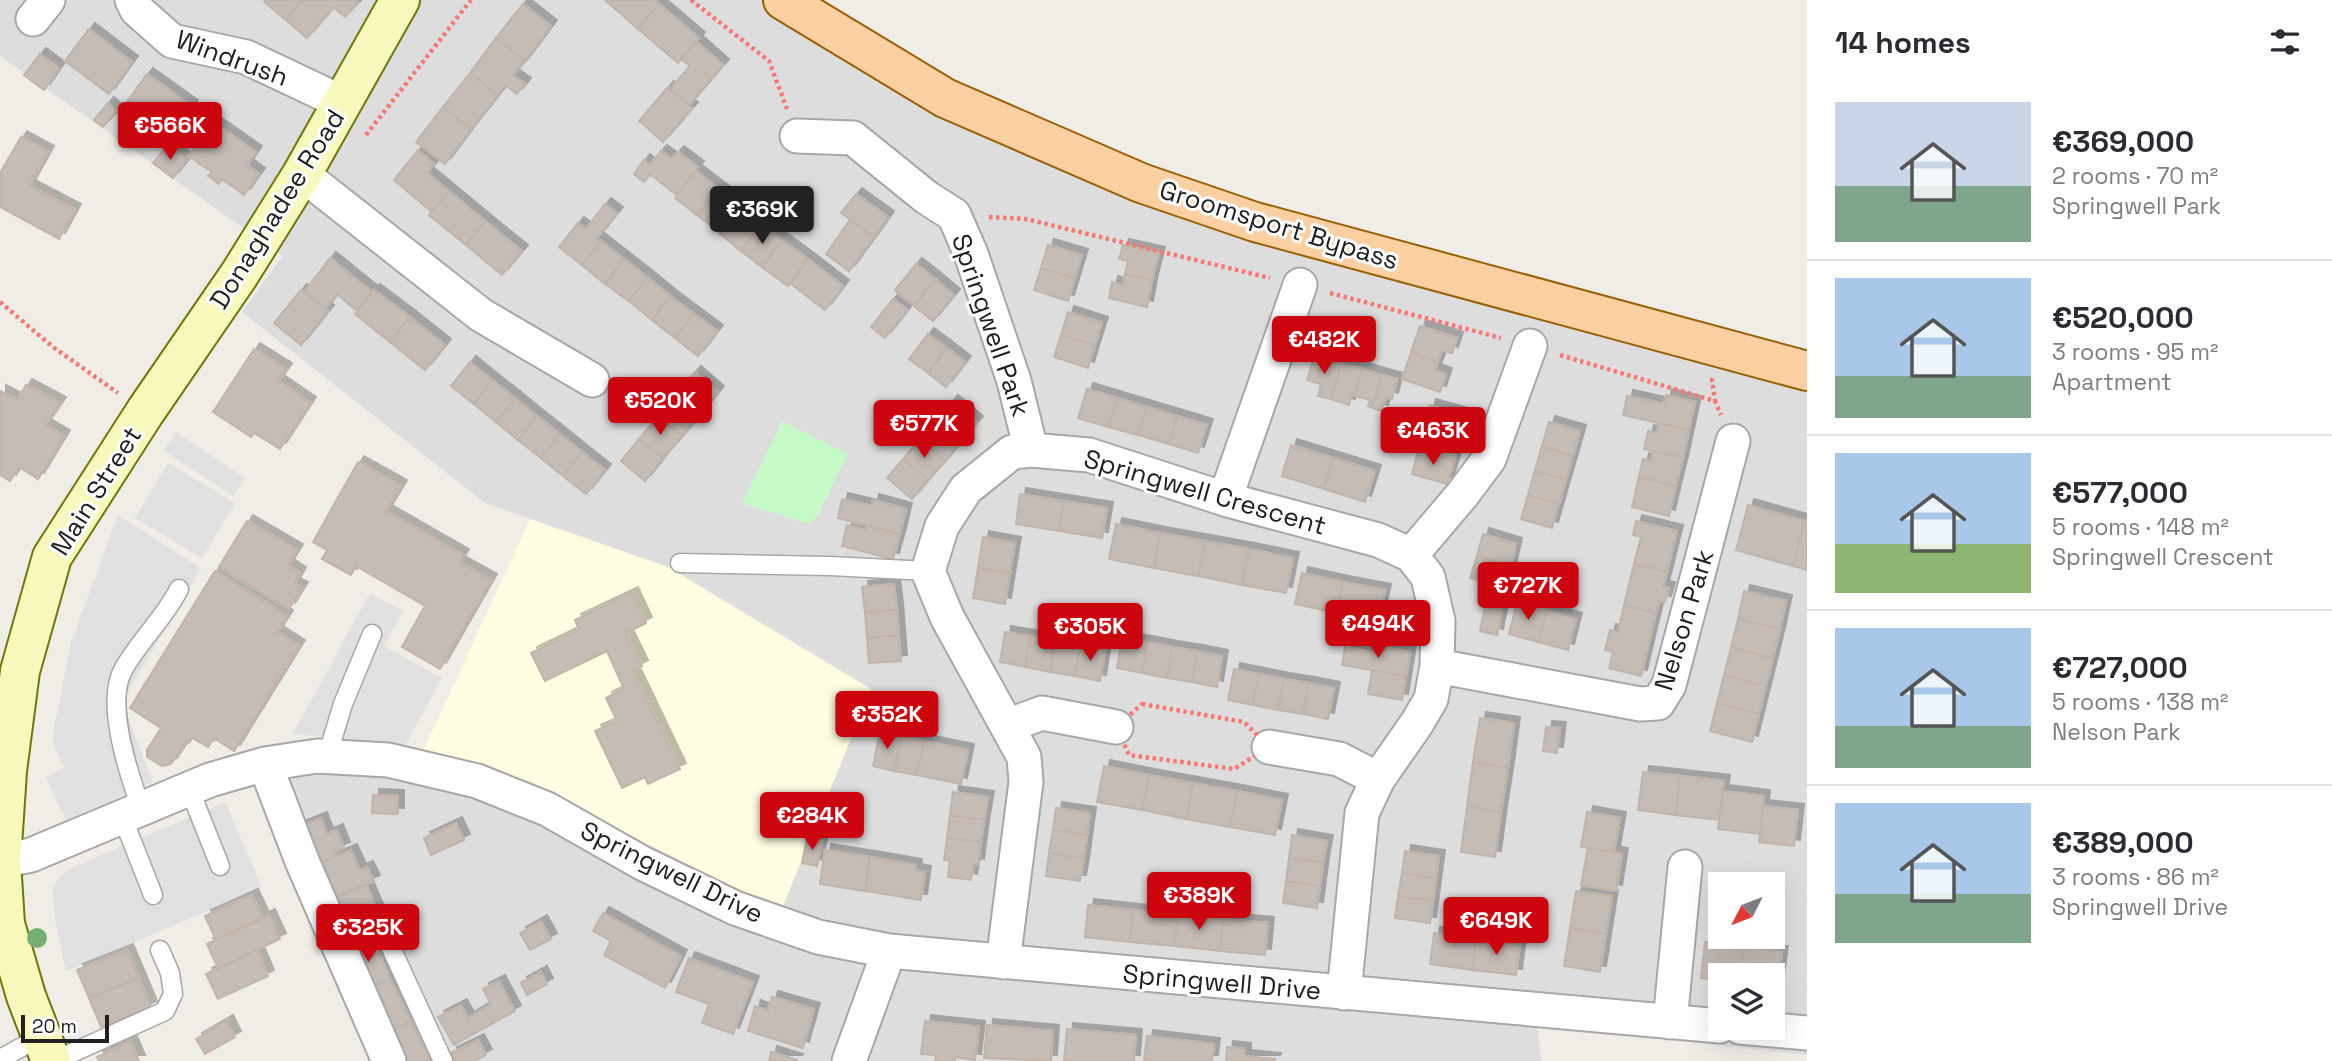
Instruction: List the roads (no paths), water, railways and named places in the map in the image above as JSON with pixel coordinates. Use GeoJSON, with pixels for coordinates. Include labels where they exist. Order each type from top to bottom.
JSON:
{"type":"FeatureCollection","features":[{"type":"Feature","properties":{"kind":"main road","name":"Donaghadee Road"},"geometry":{"type":"LineString","coordinates":[[145,412],[239,275],[302,174],[400,0]]}},
{"type":"Feature","properties":{"kind":"main road","name":"Groomsport Bypass"},"geometry":{"type":"LineString","coordinates":[[783,0],[945,98],[1141,184],[1255,222],[1807,371]]}},
{"type":"Feature","properties":{"kind":"main road","name":"Main Street"},"geometry":{"type":"LineString","coordinates":[[49,1053],[26,996],[5,924],[1,862],[7,771],[20,671],[52,558],[145,412]]}},
{"type":"Feature","properties":{"kind":"street","name":"Windrush"},"geometry":{"type":"LineString","coordinates":[[132,0],[136,10],[172,41],[246,57],[343,103]]}},
{"type":"Feature","properties":{"kind":"street","name":"Springwell Park"},"geometry":{"type":"LineString","coordinates":[[797,136],[853,138],[926,197],[954,215],[971,254],[1014,382],[1031,450]]}},
{"type":"Feature","properties":{"kind":"street"},"geometry":{"type":"LineString","coordinates":[[302,174],[481,315],[592,380]]}},
{"type":"Feature","properties":{"kind":"street"},"geometry":{"type":"LineString","coordinates":[[1228,500],[1231,482],[1300,285]]}},
{"type":"Feature","properties":{"kind":"street"},"geometry":{"type":"LineString","coordinates":[[1343,993],[1363,813],[1378,779],[1418,723],[1431,699],[1437,666],[1438,621],[1429,577],[1411,555],[1489,459],[1530,346]]}},
{"type":"Feature","properties":{"kind":"street","name":"Nelson Park"},"geometry":{"type":"LineString","coordinates":[[1437,666],[1640,704],[1658,703],[1669,685],[1733,441]]}},
{"type":"Feature","properties":{"kind":"street","name":"Springwell Crescent"},"geometry":{"type":"LineString","coordinates":[[928,571],[942,526],[966,489],[1012,452],[1031,450],[1089,455],[1228,500],[1378,540],[1411,555]]}},
{"type":"Feature","properties":{"kind":"street"},"geometry":{"type":"LineString","coordinates":[[928,571],[947,617],[1024,757],[1026,782],[1003,962]]}},
{"type":"Feature","properties":{"kind":"street"},"geometry":{"type":"LineString","coordinates":[[1007,726],[1042,713],[1116,727]]}},
{"type":"Feature","properties":{"kind":"street"},"geometry":{"type":"LineString","coordinates":[[1269,747],[1339,759],[1378,779]]}},
{"type":"Feature","properties":{"kind":"street","name":"Springwell Drive"},"geometry":{"type":"LineString","coordinates":[[1,862],[31,855],[210,780],[265,764],[327,757],[388,760],[477,781],[547,809],[642,863],[735,908],[818,937],[889,951],[1708,1025]]}},
{"type":"Feature","properties":{"kind":"street"},"geometry":{"type":"LineString","coordinates":[[265,764],[302,861],[389,1061]]}},
{"type":"Feature","properties":{"kind":"street"},"geometry":{"type":"LineString","coordinates":[[1670,1021],[1685,867]]}},
{"type":"Feature","properties":{"kind":"street"},"geometry":{"type":"LineString","coordinates":[[849,1061],[889,951]]}},
{"type":"Feature","properties":{"kind":"street"},"geometry":{"type":"LineString","coordinates":[[1785,1031],[1807,1033]]}},
{"type":"Feature","properties":{"kind":"lane"},"geometry":{"type":"LineString","coordinates":[[680,563],[928,571]]}},
{"type":"Feature","properties":{"kind":"lane"},"geometry":{"type":"LineString","coordinates":[[153,895],[132,812],[131,780],[116,705],[116,689],[122,671],[179,589]]}},
{"type":"Feature","properties":{"kind":"lane"},"geometry":{"type":"LineString","coordinates":[[327,757],[343,704],[372,634]]}},
{"type":"Feature","properties":{"kind":"lane"},"geometry":{"type":"LineString","coordinates":[[189,788],[220,866]]}},
{"type":"Feature","properties":{"kind":"lane"},"geometry":{"type":"LineString","coordinates":[[339,945],[382,928],[443,1061]]}},
{"type":"Feature","properties":{"kind":"lane"},"geometry":{"type":"LineString","coordinates":[[0,1059],[49,1053],[165,1011],[173,994],[170,973],[160,950]]}}]}
